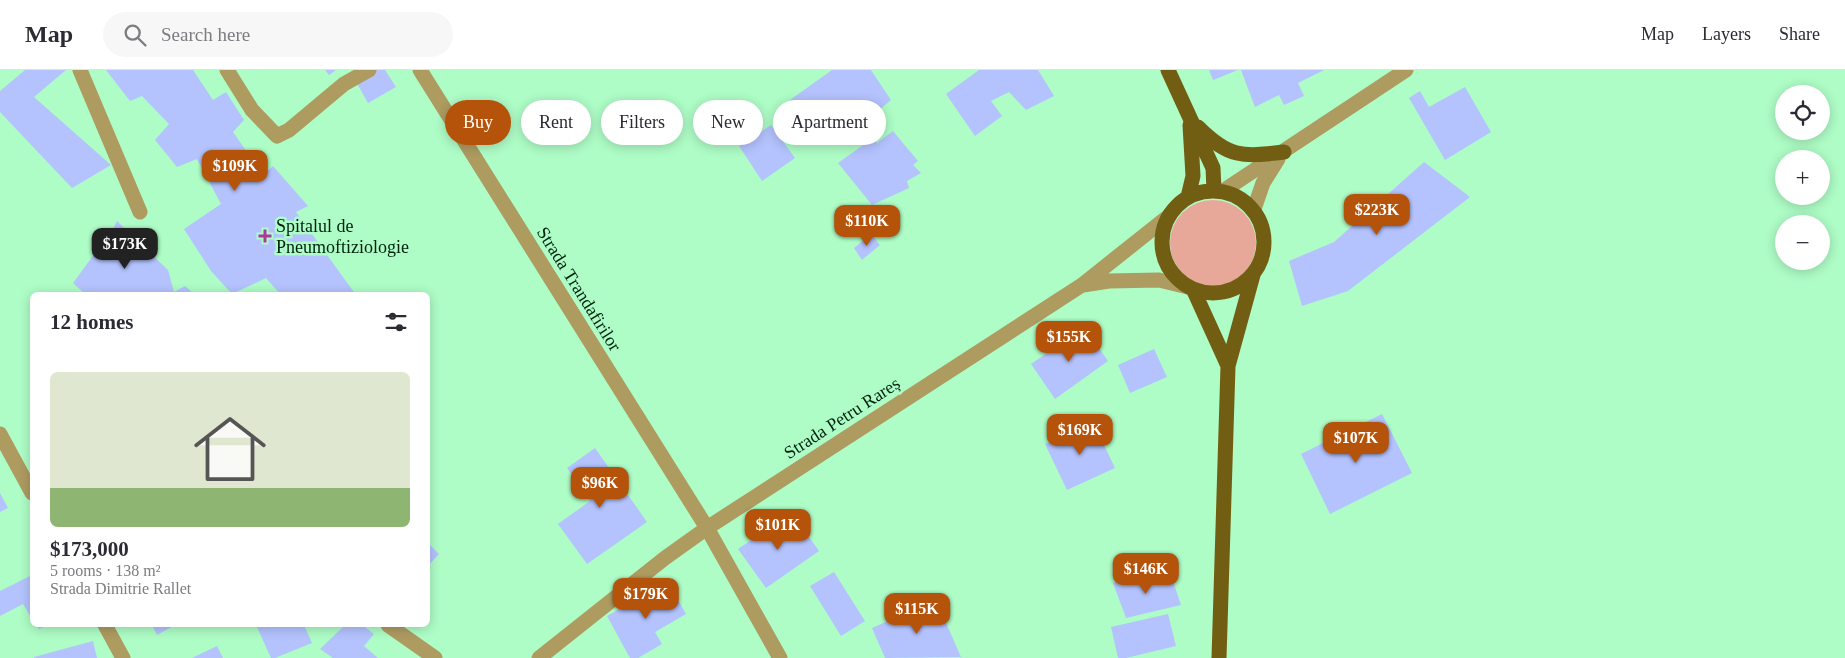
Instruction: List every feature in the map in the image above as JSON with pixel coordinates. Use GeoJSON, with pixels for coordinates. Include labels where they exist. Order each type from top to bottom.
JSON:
{"type":"FeatureCollection","features":[{"type":"Feature","properties":{"kind":"main road"},"geometry":{"type":"LineString","coordinates":[[1168,70],[1205,146],[1218,190]]}},
{"type":"Feature","properties":{"kind":"main road"},"geometry":{"type":"LineString","coordinates":[[1190,118],[1205,134],[1226,150],[1247,156],[1284,152]]}},
{"type":"Feature","properties":{"kind":"main road"},"geometry":{"type":"LineString","coordinates":[[1188,197],[1193,176],[1190,118]]}},
{"type":"Feature","properties":{"kind":"main road"},"geometry":{"type":"LineString","coordinates":[[1219,658],[1228,366],[1253,275],[1262,260],[1265,242],[1262,225],[1254,209],[1240,198],[1218,190],[1200,192],[1178,204],[1163,230],[1162,246],[1166,262],[1174,276],[1191,288],[1209,293],[1226,292],[1241,286],[1253,275]]}},
{"type":"Feature","properties":{"kind":"main road"},"geometry":{"type":"LineString","coordinates":[[1191,288],[1228,366]]}},
{"type":"Feature","properties":{"kind":"street"},"geometry":{"type":"LineString","coordinates":[[80,70],[140,212]]}},
{"type":"Feature","properties":{"kind":"street"},"geometry":{"type":"LineString","coordinates":[[226,70],[252,110],[277,136],[288,130],[344,84],[369,70]]}},
{"type":"Feature","properties":{"kind":"street","name":"Strada Trandafirilor"},"geometry":{"type":"LineString","coordinates":[[420,70],[707,528],[780,658]]}},
{"type":"Feature","properties":{"kind":"street"},"geometry":{"type":"LineString","coordinates":[[1218,190],[1284,152],[1406,70]]}},
{"type":"Feature","properties":{"kind":"street"},"geometry":{"type":"LineString","coordinates":[[1254,209],[1268,173],[1284,152]]}},
{"type":"Feature","properties":{"kind":"street","name":"Strada Petru Rareș"},"geometry":{"type":"LineString","coordinates":[[539,658],[665,558],[707,528],[1082,285],[1170,215]]}},
{"type":"Feature","properties":{"kind":"street"},"geometry":{"type":"LineString","coordinates":[[1082,285],[1109,281],[1159,280],[1191,288]]}},
{"type":"Feature","properties":{"kind":"street"},"geometry":{"type":"LineString","coordinates":[[0,434],[30,489]]}},
{"type":"Feature","properties":{"kind":"street"},"geometry":{"type":"LineString","coordinates":[[106,627],[123,658]]}},
{"type":"Feature","properties":{"kind":"street"},"geometry":{"type":"LineString","coordinates":[[391,627],[435,658]]}},
{"type":"Feature","properties":{"kind":"shaded area"},"geometry":{"type":"Polygon","coordinates":[[[1213,200],[1230,203],[1244,212],[1253,226],[1256,243],[1253,260],[1244,274],[1230,283],[1213,286],[1196,283],[1182,274],[1173,260],[1170,243],[1173,226],[1182,212],[1196,203],[1213,200]]]}},
{"type":"Feature","properties":{"kind":"building"},"geometry":{"type":"Polygon","coordinates":[[[25,70],[66,70],[34,97],[111,165],[72,188],[0,112],[0,91],[25,70]]]}},
{"type":"Feature","properties":{"kind":"building"},"geometry":{"type":"Polygon","coordinates":[[[106,70],[193,70],[213,100],[226,92],[244,120],[233,132],[263,175],[273,166],[308,206],[296,212],[354,292],[278,292],[266,278],[236,292],[230,292],[211,271],[184,229],[221,204],[197,159],[177,167],[155,140],[169,124],[142,96],[130,101],[106,70]]]}},
{"type":"Feature","properties":{"kind":"building"},"geometry":{"type":"Polygon","coordinates":[[[325,70],[336,70],[329,75],[325,70]]]}},
{"type":"Feature","properties":{"kind":"building"},"geometry":{"type":"Polygon","coordinates":[[[372,70],[385,70],[396,87],[368,103],[355,80],[372,70]]]}},
{"type":"Feature","properties":{"kind":"building"},"geometry":{"type":"Polygon","coordinates":[[[832,70],[871,70],[891,100],[886,104],[886,100],[790,100],[832,70]]]}},
{"type":"Feature","properties":{"kind":"building"},"geometry":{"type":"Polygon","coordinates":[[[979,70],[1038,70],[1054,96],[1026,110],[1009,92],[991,101],[1002,116],[975,136],[946,94],[979,70]]]}},
{"type":"Feature","properties":{"kind":"building"},"geometry":{"type":"Polygon","coordinates":[[[1209,70],[1238,70],[1213,80],[1209,70]]]}},
{"type":"Feature","properties":{"kind":"building"},"geometry":{"type":"Polygon","coordinates":[[[1241,70],[1324,70],[1298,83],[1304,96],[1284,105],[1279,95],[1255,107],[1241,70]]]}},
{"type":"Feature","properties":{"kind":"building"},"geometry":{"type":"Polygon","coordinates":[[[1465,87],[1491,132],[1445,160],[1409,98],[1420,91],[1429,107],[1465,87]]]}},
{"type":"Feature","properties":{"kind":"building"},"geometry":{"type":"Polygon","coordinates":[[[771,125],[773,128],[773,145],[786,145],[795,158],[762,181],[739,146],[763,145],[763,130],[771,125]]]}},
{"type":"Feature","properties":{"kind":"building"},"geometry":{"type":"Polygon","coordinates":[[[893,131],[918,161],[913,165],[921,173],[907,181],[909,188],[872,205],[838,163],[863,145],[886,145],[886,136],[893,131]]]}},
{"type":"Feature","properties":{"kind":"building"},"geometry":{"type":"Polygon","coordinates":[[[1424,162],[1470,197],[1348,291],[1302,306],[1289,261],[1334,242],[1424,162]]]}},
{"type":"Feature","properties":{"kind":"building"},"geometry":{"type":"Polygon","coordinates":[[[117,221],[168,270],[174,292],[83,292],[73,283],[117,221]]]}},
{"type":"Feature","properties":{"kind":"building"},"geometry":{"type":"Polygon","coordinates":[[[871,234],[880,245],[862,260],[854,248],[871,234]]]}},
{"type":"Feature","properties":{"kind":"building"},"geometry":{"type":"Polygon","coordinates":[[[185,286],[192,292],[174,292],[185,286]]]}},
{"type":"Feature","properties":{"kind":"building"},"geometry":{"type":"Polygon","coordinates":[[[1084,327],[1108,361],[1055,399],[1031,364],[1084,327]]]}},
{"type":"Feature","properties":{"kind":"building"},"geometry":{"type":"Polygon","coordinates":[[[1154,349],[1167,377],[1130,393],[1118,365],[1154,349]]]}},
{"type":"Feature","properties":{"kind":"building"},"geometry":{"type":"Polygon","coordinates":[[[1382,414],[1412,473],[1330,514],[1301,454],[1382,414]]]}},
{"type":"Feature","properties":{"kind":"building"},"geometry":{"type":"Polygon","coordinates":[[[1093,422],[1115,468],[1067,490],[1045,444],[1093,422]]]}},
{"type":"Feature","properties":{"kind":"building"},"geometry":{"type":"Polygon","coordinates":[[[595,448],[647,522],[587,564],[558,524],[590,501],[567,468],[595,448]]]}},
{"type":"Feature","properties":{"kind":"building"},"geometry":{"type":"Polygon","coordinates":[[[0,493],[8,508],[0,512],[0,493]]]}},
{"type":"Feature","properties":{"kind":"building"},"geometry":{"type":"Polygon","coordinates":[[[785,517],[791,525],[797,520],[819,551],[766,588],[738,549],[785,517]]]}},
{"type":"Feature","properties":{"kind":"building"},"geometry":{"type":"Polygon","coordinates":[[[430,545],[439,554],[430,564],[430,545]]]}},
{"type":"Feature","properties":{"kind":"building"},"geometry":{"type":"Polygon","coordinates":[[[834,572],[865,621],[841,636],[810,586],[834,572]]]}},
{"type":"Feature","properties":{"kind":"building"},"geometry":{"type":"Polygon","coordinates":[[[1140,573],[1144,585],[1171,575],[1181,605],[1126,618],[1113,583],[1140,573]]]}},
{"type":"Feature","properties":{"kind":"building"},"geometry":{"type":"Polygon","coordinates":[[[30,576],[30,616],[23,604],[0,616],[0,591],[30,576]]]}},
{"type":"Feature","properties":{"kind":"building"},"geometry":{"type":"Polygon","coordinates":[[[668,582],[686,614],[655,632],[662,644],[638,658],[630,658],[607,616],[668,582]]]}},
{"type":"Feature","properties":{"kind":"building"},"geometry":{"type":"Polygon","coordinates":[[[936,600],[961,657],[885,658],[872,628],[936,600]]]}},
{"type":"Feature","properties":{"kind":"building"},"geometry":{"type":"Polygon","coordinates":[[[1168,614],[1176,646],[1126,658],[1118,658],[1111,627],[1168,614]]]}},
{"type":"Feature","properties":{"kind":"building"},"geometry":{"type":"Polygon","coordinates":[[[153,627],[171,627],[157,635],[153,627]]]}},
{"type":"Feature","properties":{"kind":"building"},"geometry":{"type":"Polygon","coordinates":[[[257,627],[305,627],[312,643],[271,658],[257,627]]]}},
{"type":"Feature","properties":{"kind":"building"},"geometry":{"type":"Polygon","coordinates":[[[343,627],[365,627],[374,634],[364,646],[378,658],[333,658],[320,649],[343,627]]]}},
{"type":"Feature","properties":{"kind":"building"},"geometry":{"type":"Polygon","coordinates":[[[93,641],[97,658],[34,658],[34,657],[93,641]]]}},
{"type":"Feature","properties":{"kind":"building"},"geometry":{"type":"Polygon","coordinates":[[[217,646],[223,658],[192,658],[217,646]]]}},
{"type":"Feature","properties":{"kind":"place","name":"Spitalul de Pneumoftiziologie"},"geometry":{"type":"Point","coordinates":[265,236]}}]}
